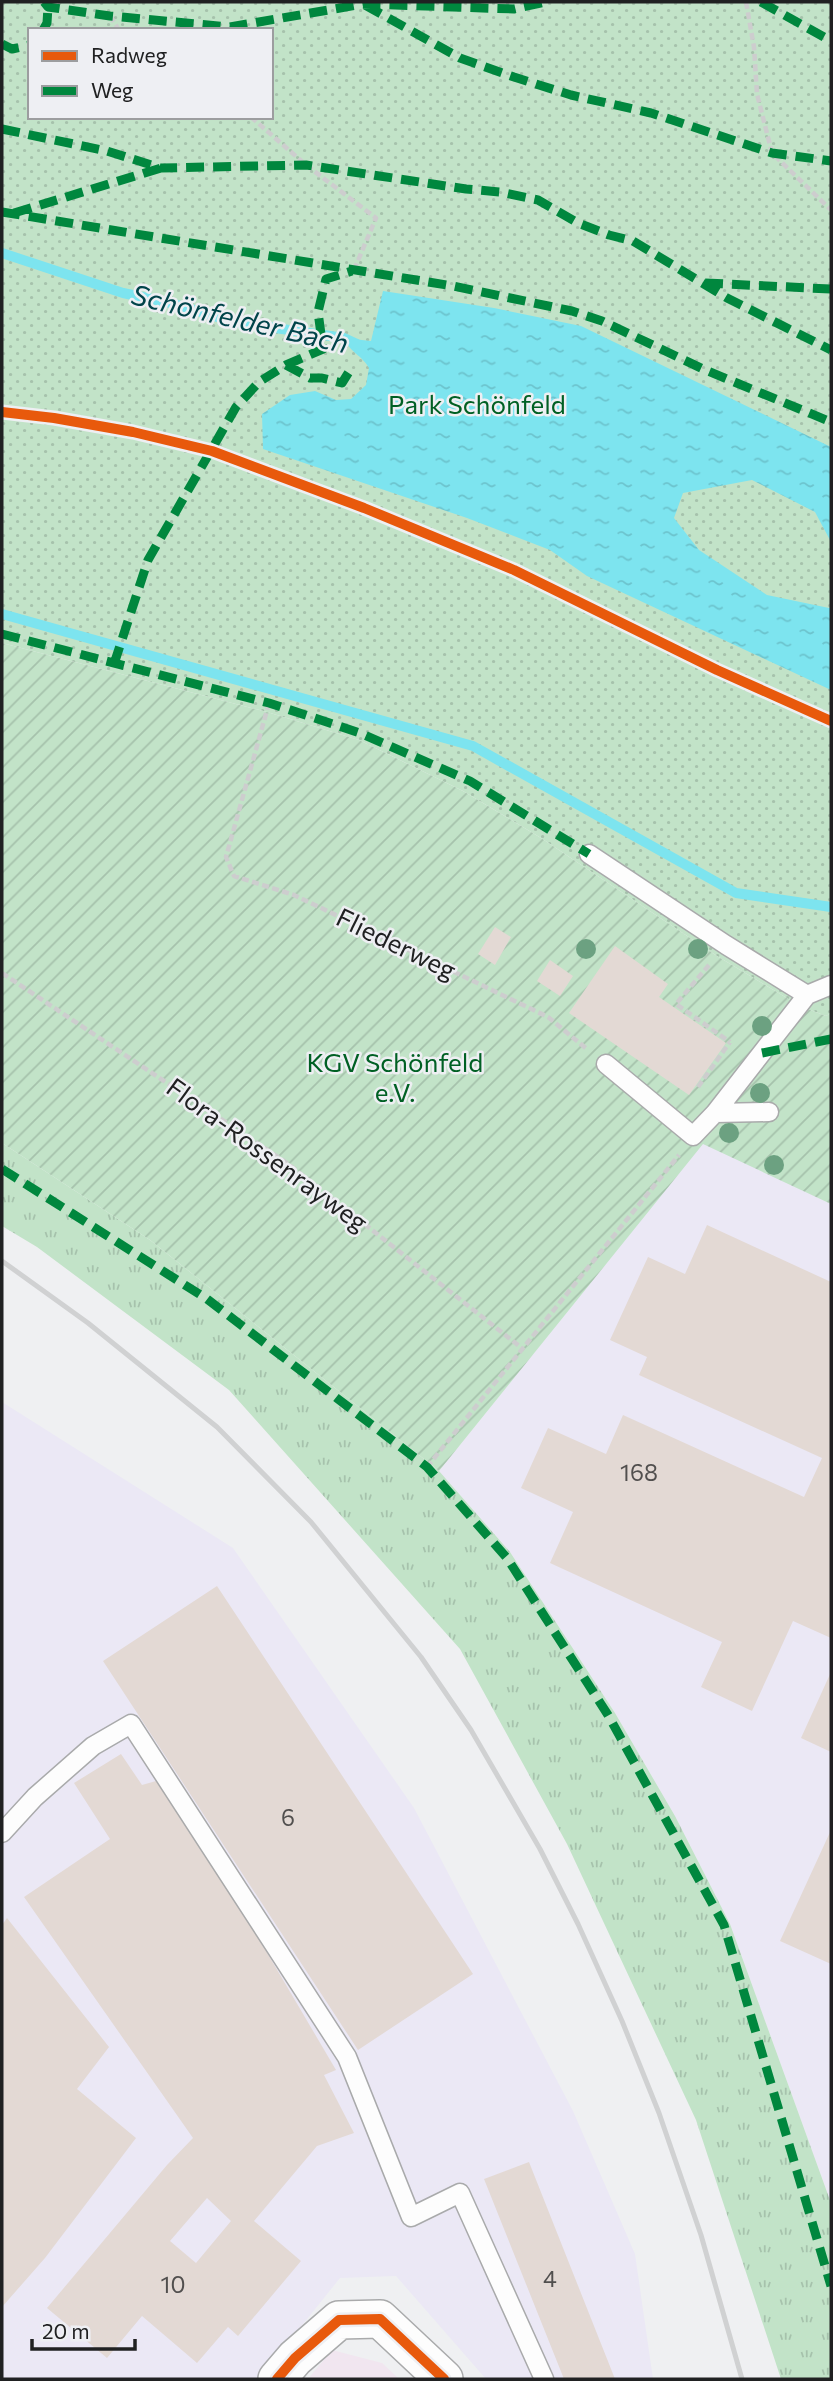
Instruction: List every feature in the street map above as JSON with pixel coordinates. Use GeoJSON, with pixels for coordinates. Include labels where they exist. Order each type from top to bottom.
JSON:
{"type":"FeatureCollection","features":[{"type":"Feature","properties":{"kind":"street"},"geometry":{"type":"LineString","coordinates":[[277,2379],[295,2358],[339,2320],[380,2319],[444,2379]]}},
{"type":"Feature","properties":{"kind":"lane"},"geometry":{"type":"LineString","coordinates":[[589,854],[807,995]]}},
{"type":"Feature","properties":{"kind":"lane"},"geometry":{"type":"LineString","coordinates":[[606,1065],[693,1136],[715,1113],[807,995],[831,985]]}},
{"type":"Feature","properties":{"kind":"lane"},"geometry":{"type":"LineString","coordinates":[[715,1113],[769,1112]]}},
{"type":"Feature","properties":{"kind":"lane"},"geometry":{"type":"LineString","coordinates":[[2,1833],[35,1797],[93,1746],[131,1724],[346,2057],[411,2217],[460,2193],[544,2379]]}},
{"type":"Feature","properties":{"kind":"path"},"geometry":{"type":"LineString","coordinates":[[746,2],[754,47],[757,94],[772,153],[831,210]]}},
{"type":"Feature","properties":{"kind":"path"},"geometry":{"type":"LineString","coordinates":[[110,16],[118,28]]}},
{"type":"Feature","properties":{"kind":"path"},"geometry":{"type":"LineString","coordinates":[[253,119],[306,165],[376,218],[354,270]]}},
{"type":"Feature","properties":{"kind":"path"},"geometry":{"type":"LineString","coordinates":[[2,412],[133,432],[212,451],[365,508],[514,570],[716,670],[831,720]]}},
{"type":"Feature","properties":{"kind":"path"},"geometry":{"type":"LineString","coordinates":[[726,945],[676,1004],[730,1042],[759,1058]]}},
{"type":"Feature","properties":{"kind":"path"},"geometry":{"type":"LineString","coordinates":[[427,1467],[693,1136]]}},
{"type":"Feature","properties":{"kind":"shaded area"},"geometry":{"type":"Polygon","coordinates":[[[703,1143],[831,1204],[831,2203],[730,1924],[675,1816],[615,1713],[510,1552],[439,1471],[703,1143]]]}},
{"type":"Feature","properties":{"kind":"shaded area"},"geometry":{"type":"Polygon","coordinates":[[[2,1402],[233,1548],[414,1808],[573,2111],[635,2254],[653,2379],[486,2379],[396,2276],[340,2278],[259,2379],[2,2379],[2,1402]]]}},
{"type":"Feature","properties":{"kind":"shaded area"},"geometry":{"type":"Polygon","coordinates":[[[332,2350],[382,2363],[399,2379],[308,2379],[332,2350]]]}},
{"type":"Feature","properties":{"kind":"green space","name":"Park Schönfeld"},"geometry":{"type":"Polygon","coordinates":[[[2,2],[831,2],[831,1013],[826,1016],[800,1006],[717,956],[541,838],[463,791],[359,740],[267,712],[2,643],[2,2]]]}},
{"type":"Feature","properties":{"kind":"green space","name":"KGV Schönfeld e.V."},"geometry":{"type":"Polygon","coordinates":[[[2,643],[267,712],[359,740],[463,791],[541,838],[717,956],[800,1006],[826,1016],[831,1013],[831,1204],[703,1144],[439,1471],[150,1240],[2,1143],[2,643]]]}},
{"type":"Feature","properties":{"kind":"green space"},"geometry":{"type":"Polygon","coordinates":[[[2,1143],[150,1240],[439,1471],[510,1552],[615,1713],[675,1816],[730,1924],[831,2203],[831,2379],[781,2379],[696,2120],[567,1844],[460,1649],[229,1390],[37,1247],[2,1226],[2,1143]]]}},
{"type":"Feature","properties":{"kind":"water"},"geometry":{"type":"Polygon","coordinates":[[[383,291],[494,308],[581,326],[831,447],[831,542],[815,512],[752,480],[683,493],[674,518],[699,550],[767,595],[829,608],[831,606],[831,690],[587,576],[550,550],[467,518],[263,449],[262,414],[290,395],[315,391],[336,400],[351,399],[366,385],[369,368],[344,338],[371,341],[383,291]]]}},
{"type":"Feature","properties":{"kind":"building"},"geometry":{"type":"Polygon","coordinates":[[[495,927],[511,937],[495,965],[478,954],[495,927]]]}},
{"type":"Feature","properties":{"kind":"building"},"geometry":{"type":"Polygon","coordinates":[[[615,946],[668,984],[659,997],[726,1043],[689,1095],[569,1013],[615,946]]]}},
{"type":"Feature","properties":{"kind":"building"},"geometry":{"type":"Polygon","coordinates":[[[550,960],[573,976],[560,996],[537,981],[550,960]]]}},
{"type":"Feature","properties":{"kind":"building"},"geometry":{"type":"Polygon","coordinates":[[[707,1225],[831,1282],[831,1638],[793,1621],[752,1711],[701,1687],[722,1642],[550,1563],[573,1512],[521,1488],[548,1428],[606,1454],[623,1415],[804,1497],[822,1458],[639,1375],[647,1357],[610,1340],[648,1257],[685,1274],[707,1225]]]}},
{"type":"Feature","properties":{"kind":"building"},"geometry":{"type":"Polygon","coordinates":[[[217,1586],[473,1974],[358,2050],[103,1661],[217,1586]]]}},
{"type":"Feature","properties":{"kind":"building"},"geometry":{"type":"Polygon","coordinates":[[[831,1672],[831,1752],[801,1738],[831,1672]]]}},
{"type":"Feature","properties":{"kind":"building"},"geometry":{"type":"Polygon","coordinates":[[[121,1754],[142,1785],[156,1781],[229,1888],[336,2070],[324,2075],[354,2133],[317,2146],[254,2221],[301,2261],[238,2336],[228,2327],[197,2363],[142,2316],[107,2358],[47,2308],[167,2165],[193,2138],[24,1897],[110,1839],[74,1783],[121,1754]],[[207,2198],[170,2241],[196,2263],[231,2221],[207,2198]]]}},
{"type":"Feature","properties":{"kind":"building"},"geometry":{"type":"Polygon","coordinates":[[[831,1830],[831,1964],[780,1941],[831,1830]]]}},
{"type":"Feature","properties":{"kind":"building"},"geometry":{"type":"Polygon","coordinates":[[[7,1918],[109,2047],[77,2089],[136,2138],[45,2258],[2,2307],[2,1925],[7,1918]]]}},
{"type":"Feature","properties":{"kind":"building"},"geometry":{"type":"Polygon","coordinates":[[[529,2162],[615,2379],[564,2379],[484,2179],[529,2162]]]}},
{"type":"Feature","properties":{"kind":"waterway","name":"Schönfelder Bach"},"geometry":{"type":"LineString","coordinates":[[2,253],[123,293],[171,303],[234,322],[344,338],[357,344]]}},
{"type":"Feature","properties":{"kind":"waterway"},"geometry":{"type":"LineString","coordinates":[[2,614],[473,746],[736,893],[831,907]]}},
{"type":"Feature","properties":{"kind":"railway"},"geometry":{"type":"LineString","coordinates":[[2,1261],[88,1323],[217,1427],[311,1522],[421,1657],[471,1730],[540,1849],[622,2021],[659,2113],[701,2235],[742,2379]]}},
{"type":"Feature","properties":{"kind":"marked path"},"geometry":{"type":"LineString","coordinates":[[44,2],[48,7],[110,16],[230,27],[363,4],[514,9],[545,2]]}},
{"type":"Feature","properties":{"kind":"marked path"},"geometry":{"type":"LineString","coordinates":[[761,2],[831,41]]}},
{"type":"Feature","properties":{"kind":"marked path"},"geometry":{"type":"LineString","coordinates":[[365,5],[460,58],[514,77],[571,95],[651,113],[772,153],[831,161]]}},
{"type":"Feature","properties":{"kind":"marked path"},"geometry":{"type":"LineString","coordinates":[[44,28],[48,7]]}},
{"type":"Feature","properties":{"kind":"marked path"},"geometry":{"type":"LineString","coordinates":[[2,44],[12,49],[28,45]]}},
{"type":"Feature","properties":{"kind":"marked path"},"geometry":{"type":"LineString","coordinates":[[2,129],[107,151],[161,168],[306,165],[500,192],[538,200],[578,223],[633,241],[727,298],[831,350]]}},
{"type":"Feature","properties":{"kind":"marked path"},"geometry":{"type":"LineString","coordinates":[[14,213],[161,168]]}},
{"type":"Feature","properties":{"kind":"marked path"},"geometry":{"type":"LineString","coordinates":[[2,212],[453,286],[572,311],[602,321],[703,369],[831,422]]}},
{"type":"Feature","properties":{"kind":"marked path"},"geometry":{"type":"LineString","coordinates":[[114,664],[148,560],[236,407],[259,382],[286,365],[323,349],[318,312],[326,279],[352,271]]}},
{"type":"Feature","properties":{"kind":"marked path"},"geometry":{"type":"LineString","coordinates":[[705,283],[831,289]]}},
{"type":"Feature","properties":{"kind":"marked path"},"geometry":{"type":"LineString","coordinates":[[286,365],[310,378],[342,383],[352,367]]}},
{"type":"Feature","properties":{"kind":"marked path"},"geometry":{"type":"LineString","coordinates":[[2,634],[269,703],[360,733],[470,781],[589,854]]}},
{"type":"Feature","properties":{"kind":"marked path"},"geometry":{"type":"LineString","coordinates":[[762,1053],[831,1039]]}},
{"type":"Feature","properties":{"kind":"marked path"},"geometry":{"type":"LineString","coordinates":[[2,1169],[207,1299],[427,1467],[507,1558],[608,1715],[724,1925],[831,2286]]}},
{"type":"Feature","properties":{"kind":"cycle path"},"geometry":{"type":"LineString","coordinates":[[2,412],[133,432],[212,451],[364,508],[514,570],[717,670],[831,721]]}},
{"type":"Feature","properties":{"kind":"cycle path"},"geometry":{"type":"LineString","coordinates":[[277,2379],[295,2358],[339,2320],[380,2319],[444,2379]]}}]}
